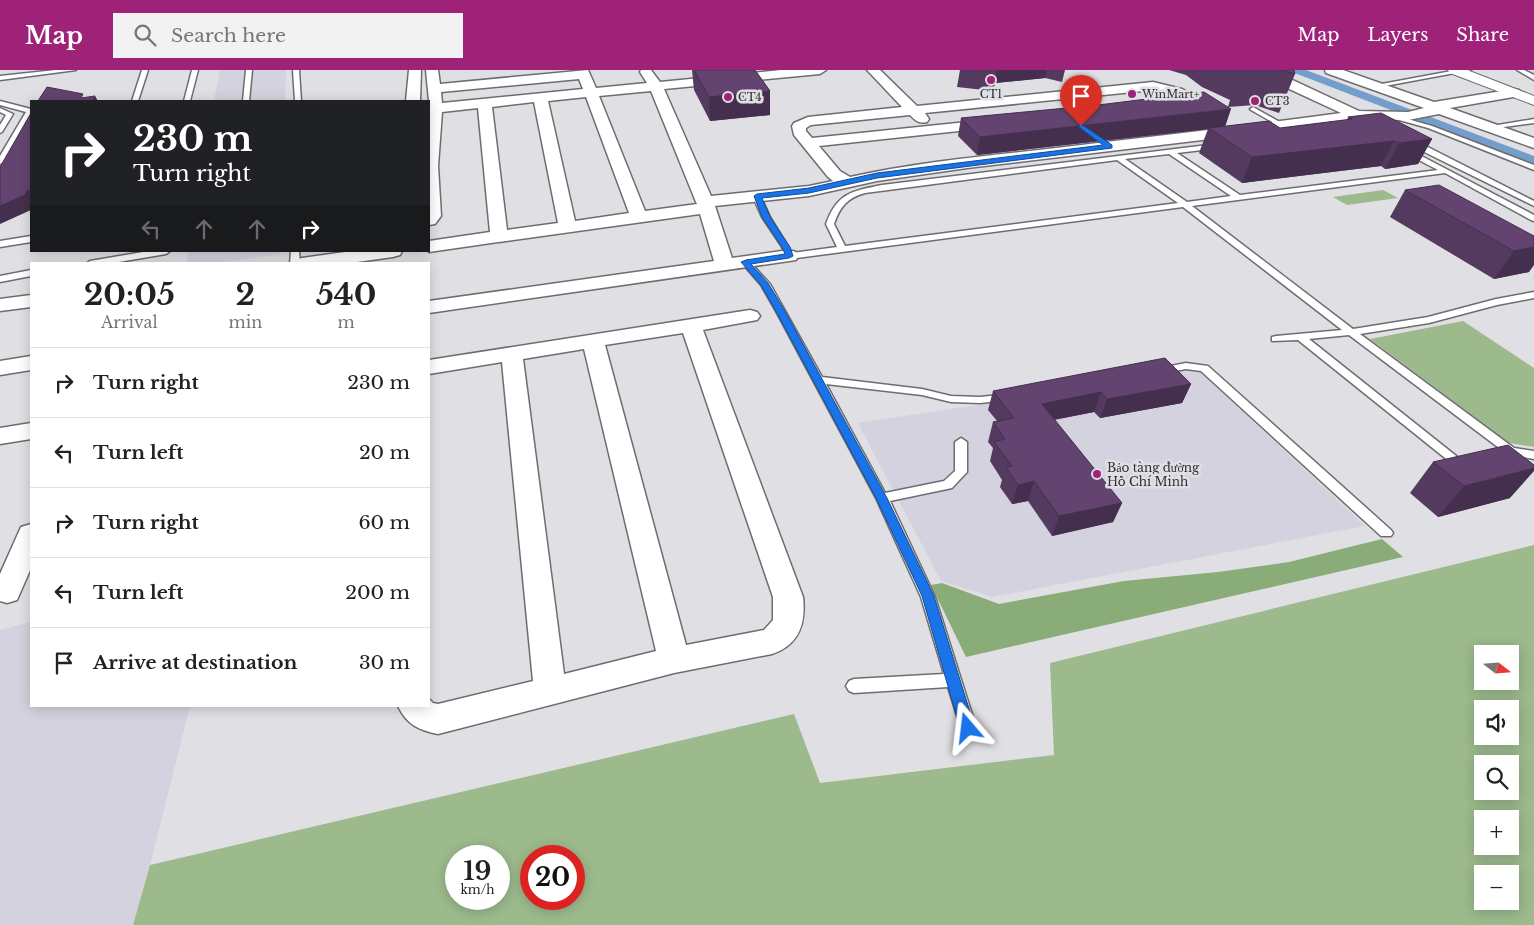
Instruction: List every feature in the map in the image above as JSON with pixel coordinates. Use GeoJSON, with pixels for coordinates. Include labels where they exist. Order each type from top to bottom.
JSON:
{"type":"FeatureCollection","features":[{"type":"Feature","properties":{"kind":"street"},"geometry":{"type":"LineString","coordinates":[[413,100],[415,70]]}},
{"type":"Feature","properties":{"kind":"street"},"geometry":{"type":"LineString","coordinates":[[430,219],[432,216],[430,166],[435,108],[432,71],[450,70]]}},
{"type":"Feature","properties":{"kind":"street"},"geometry":{"type":"LineString","coordinates":[[645,70],[656,86],[706,205],[725,265]]}},
{"type":"Feature","properties":{"kind":"street"},"geometry":{"type":"LineString","coordinates":[[435,108],[656,86],[699,76],[820,70]]}},
{"type":"Feature","properties":{"kind":"street"},"geometry":{"type":"LineString","coordinates":[[874,70],[967,163]]}},
{"type":"Feature","properties":{"kind":"street"},"geometry":{"type":"LineString","coordinates":[[1260,70],[1357,115]]}},
{"type":"Feature","properties":{"kind":"street"},"geometry":{"type":"LineString","coordinates":[[1330,70],[1534,143]]}},
{"type":"Feature","properties":{"kind":"street"},"geometry":{"type":"LineString","coordinates":[[1460,70],[1534,101]]}},
{"type":"Feature","properties":{"kind":"street"},"geometry":{"type":"LineString","coordinates":[[434,89],[583,73],[639,217]]}},
{"type":"Feature","properties":{"kind":"street"},"geometry":{"type":"LineString","coordinates":[[1028,86],[1060,109]]}},
{"type":"Feature","properties":{"kind":"street"},"geometry":{"type":"LineString","coordinates":[[845,181],[834,174],[808,143],[799,132],[799,126],[808,122],[913,110],[1153,86],[1169,88],[1195,101],[1248,133]]}},
{"type":"Feature","properties":{"kind":"street"},"geometry":{"type":"LineString","coordinates":[[1380,116],[1428,106],[1514,93]]}},
{"type":"Feature","properties":{"kind":"street"},"geometry":{"type":"LineString","coordinates":[[540,98],[568,227]]}},
{"type":"Feature","properties":{"kind":"street"},"geometry":{"type":"LineString","coordinates":[[1166,104],[1195,101]]}},
{"type":"Feature","properties":{"kind":"street"},"geometry":{"type":"LineString","coordinates":[[485,104],[499,237]]}},
{"type":"Feature","properties":{"kind":"street"},"geometry":{"type":"LineString","coordinates":[[430,246],[639,217],[757,196],[809,191],[845,181],[967,163],[1248,133],[1357,115],[1408,116],[1428,106]]}},
{"type":"Feature","properties":{"kind":"street"},"geometry":{"type":"LineString","coordinates":[[808,143],[1010,121]]}},
{"type":"Feature","properties":{"kind":"street"},"geometry":{"type":"LineString","coordinates":[[1095,136],[1109,147]]}},
{"type":"Feature","properties":{"kind":"street"},"geometry":{"type":"LineString","coordinates":[[316,262],[386,252]]}},
{"type":"Feature","properties":{"kind":"street"},"geometry":{"type":"LineString","coordinates":[[430,307],[789,256]]}},
{"type":"Feature","properties":{"kind":"street"},"geometry":{"type":"LineString","coordinates":[[0,305],[30,301]]}},
{"type":"Feature","properties":{"kind":"street"},"geometry":{"type":"LineString","coordinates":[[430,367],[750,316]]}},
{"type":"Feature","properties":{"kind":"street"},"geometry":{"type":"LineString","coordinates":[[415,707],[424,716],[438,720],[674,660],[772,640],[784,631],[790,617],[788,596],[692,326]]}},
{"type":"Feature","properties":{"kind":"street"},"geometry":{"type":"LineString","coordinates":[[593,341],[674,660]]}},
{"type":"Feature","properties":{"kind":"street"},"geometry":{"type":"LineString","coordinates":[[512,354],[550,691]]}},
{"type":"Feature","properties":{"kind":"street"},"geometry":{"type":"LineString","coordinates":[[0,368],[30,363]]}},
{"type":"Feature","properties":{"kind":"street"},"geometry":{"type":"LineString","coordinates":[[0,436],[30,431]]}},
{"type":"Feature","properties":{"kind":"street"},"geometry":{"type":"LineString","coordinates":[[13,590],[30,537]]}},
{"type":"Feature","properties":{"kind":"lane"},"geometry":{"type":"LineString","coordinates":[[0,73],[25,70]]}},
{"type":"Feature","properties":{"kind":"lane"},"geometry":{"type":"LineString","coordinates":[[0,78],[72,70]]}},
{"type":"Feature","properties":{"kind":"lane"},"geometry":{"type":"LineString","coordinates":[[134,100],[145,70]]}},
{"type":"Feature","properties":{"kind":"lane"},"geometry":{"type":"LineString","coordinates":[[187,100],[195,70]]}},
{"type":"Feature","properties":{"kind":"lane"},"geometry":{"type":"LineString","coordinates":[[246,100],[249,70]]}},
{"type":"Feature","properties":{"kind":"lane"},"geometry":{"type":"LineString","coordinates":[[296,70],[298,100]]}},
{"type":"Feature","properties":{"kind":"lane"},"geometry":{"type":"LineString","coordinates":[[1374,86],[1460,70]]}},
{"type":"Feature","properties":{"kind":"lane"},"geometry":{"type":"LineString","coordinates":[[1520,70],[1534,78]]}},
{"type":"Feature","properties":{"kind":"lane"},"geometry":{"type":"LineString","coordinates":[[0,103],[30,111],[0,162]]}},
{"type":"Feature","properties":{"kind":"lane"},"geometry":{"type":"LineString","coordinates":[[1253,109],[1283,126]]}},
{"type":"Feature","properties":{"kind":"lane"},"geometry":{"type":"LineString","coordinates":[[0,110],[10,114],[0,131]]}},
{"type":"Feature","properties":{"kind":"lane"},"geometry":{"type":"LineString","coordinates":[[1380,116],[1430,128],[1534,168]]}},
{"type":"Feature","properties":{"kind":"lane"},"geometry":{"type":"LineString","coordinates":[[1489,127],[1534,121]]}},
{"type":"Feature","properties":{"kind":"lane"},"geometry":{"type":"LineString","coordinates":[[1401,137],[1534,204]]}},
{"type":"Feature","properties":{"kind":"lane"},"geometry":{"type":"LineString","coordinates":[[842,249],[830,224],[834,209],[846,196],[855,193],[882,187],[1221,146]]}},
{"type":"Feature","properties":{"kind":"lane"},"geometry":{"type":"LineString","coordinates":[[1397,146],[1534,218]]}},
{"type":"Feature","properties":{"kind":"lane"},"geometry":{"type":"LineString","coordinates":[[1171,152],[1237,197]]}},
{"type":"Feature","properties":{"kind":"lane"},"geometry":{"type":"LineString","coordinates":[[1120,159],[1184,204],[1351,332],[1507,456],[1534,455]]}},
{"type":"Feature","properties":{"kind":"lane"},"geometry":{"type":"LineString","coordinates":[[757,196],[766,217],[786,247],[789,256],[1446,171]]}},
{"type":"Feature","properties":{"kind":"lane"},"geometry":{"type":"LineString","coordinates":[[0,244],[30,239]]}},
{"type":"Feature","properties":{"kind":"lane"},"geometry":{"type":"LineString","coordinates":[[102,262],[160,252]]}},
{"type":"Feature","properties":{"kind":"lane"},"geometry":{"type":"LineString","coordinates":[[746,262],[765,284],[882,498],[928,596],[968,728]]}},
{"type":"Feature","properties":{"kind":"lane"},"geometry":{"type":"LineString","coordinates":[[0,279],[30,274]]}},
{"type":"Feature","properties":{"kind":"lane"},"geometry":{"type":"LineString","coordinates":[[1276,339],[1351,332],[1429,320],[1496,302],[1534,295]]}},
{"type":"Feature","properties":{"kind":"lane"},"geometry":{"type":"LineString","coordinates":[[1299,336],[1462,467],[1478,465]]}},
{"type":"Feature","properties":{"kind":"lane"},"geometry":{"type":"LineString","coordinates":[[1148,373],[1186,366],[1204,368],[1386,533]]}},
{"type":"Feature","properties":{"kind":"lane"},"geometry":{"type":"LineString","coordinates":[[818,380],[912,391],[951,399],[980,400],[1017,395]]}},
{"type":"Feature","properties":{"kind":"lane"},"geometry":{"type":"LineString","coordinates":[[882,498],[948,485],[961,472],[961,442]]}},
{"type":"Feature","properties":{"kind":"lane"},"geometry":{"type":"LineString","coordinates":[[854,686],[953,680]]}},
{"type":"Feature","properties":{"kind":"shaded area"},"geometry":{"type":"Polygon","coordinates":[[[220,70],[286,70],[285,100],[214,100],[220,70]]]}},
{"type":"Feature","properties":{"kind":"shaded area"},"geometry":{"type":"Polygon","coordinates":[[[188,252],[281,252],[281,254],[225,262],[186,262],[188,252]]]}},
{"type":"Feature","properties":{"kind":"shaded area","name":"Bảo tàng đường Hồ Chí Minh"},"geometry":{"type":"Polygon","coordinates":[[[1196,368],[1365,526],[992,597],[941,581],[858,423],[991,403],[1196,368]]]}},
{"type":"Feature","properties":{"kind":"shaded area"},"geometry":{"type":"Polygon","coordinates":[[[30,622],[30,707],[190,707],[133,925],[0,925],[0,630],[30,622]]]}},
{"type":"Feature","properties":{"kind":"green space"},"geometry":{"type":"Polygon","coordinates":[[[1383,190],[1398,198],[1347,205],[1333,197],[1383,190]]]}},
{"type":"Feature","properties":{"kind":"green space"},"geometry":{"type":"Polygon","coordinates":[[[1463,321],[1534,368],[1534,447],[1509,443],[1370,339],[1463,321]]]}},
{"type":"Feature","properties":{"kind":"green space"},"geometry":{"type":"Polygon","coordinates":[[[1382,539],[1403,557],[966,657],[931,585],[942,583],[999,604],[1124,581],[1218,572],[1289,562],[1382,539]]]}},
{"type":"Feature","properties":{"kind":"green space"},"geometry":{"type":"Polygon","coordinates":[[[1534,545],[1534,925],[133,925],[150,865],[794,714],[820,783],[1054,755],[1050,663],[1534,545]]]}},
{"type":"Feature","properties":{"kind":"building"},"geometry":{"type":"Polygon","coordinates":[[[694,70],[755,70],[770,91],[709,97],[694,70]]]}},
{"type":"Feature","properties":{"kind":"building"},"geometry":{"type":"Polygon","coordinates":[[[1280,70],[1294,70],[1295,74],[1280,70]]]}},
{"type":"Feature","properties":{"kind":"building"},"geometry":{"type":"Polygon","coordinates":[[[47,87],[83,94],[81,98],[95,96],[93,100],[39,100],[47,87]]]}},
{"type":"Feature","properties":{"kind":"building"},"geometry":{"type":"Polygon","coordinates":[[[1204,92],[1231,109],[980,137],[961,118],[1098,105],[1204,92]]]}},
{"type":"Feature","properties":{"kind":"building"},"geometry":{"type":"Polygon","coordinates":[[[1381,113],[1432,139],[1399,143],[1394,141],[1252,157],[1209,128],[1269,121],[1280,128],[1352,119],[1348,117],[1381,113]]]}},
{"type":"Feature","properties":{"kind":"building"},"geometry":{"type":"Polygon","coordinates":[[[30,115],[30,190],[25,195],[0,206],[0,167],[30,115]]]}},
{"type":"Feature","properties":{"kind":"building"},"geometry":{"type":"Polygon","coordinates":[[[1439,185],[1534,236],[1534,247],[1514,251],[1405,190],[1439,185]]]}},
{"type":"Feature","properties":{"kind":"building"},"geometry":{"type":"Polygon","coordinates":[[[1165,358],[1191,384],[1107,399],[1101,392],[1042,404],[1122,503],[1059,516],[1034,481],[1018,485],[1006,467],[1012,466],[994,442],[1005,439],[993,422],[1014,418],[993,391],[1165,358]]]}},
{"type":"Feature","properties":{"kind":"building"},"geometry":{"type":"Polygon","coordinates":[[[1508,445],[1534,465],[1534,468],[1464,486],[1433,462],[1508,445]]]}},
{"type":"Feature","properties":{"kind":"waterway"},"geometry":{"type":"LineString","coordinates":[[1296,70],[1534,161]]}},
{"type":"Feature","properties":{"kind":"place","name":"CT1"},"geometry":{"type":"Point","coordinates":[991,80]}},
{"type":"Feature","properties":{"kind":"place","name":"WinMart+"},"geometry":{"type":"Point","coordinates":[1132,94]}},
{"type":"Feature","properties":{"kind":"place","name":"CT4"},"geometry":{"type":"Point","coordinates":[728,97]}},
{"type":"Feature","properties":{"kind":"place","name":"CT3"},"geometry":{"type":"Point","coordinates":[1255,101]}},
{"type":"Feature","properties":{"kind":"place","name":"Bảo tàng đường Hồ Chí Minh"},"geometry":{"type":"Point","coordinates":[1097,474]}},
{"type":"Feature","properties":{"kind":"route"},"geometry":{"type":"LineString","coordinates":[[968,728],[928,596],[882,498],[782,313],[765,284],[746,262],[789,256],[786,247],[766,217],[757,196],[809,191],[845,181],[967,163],[1109,147],[1081,126]]}}]}
